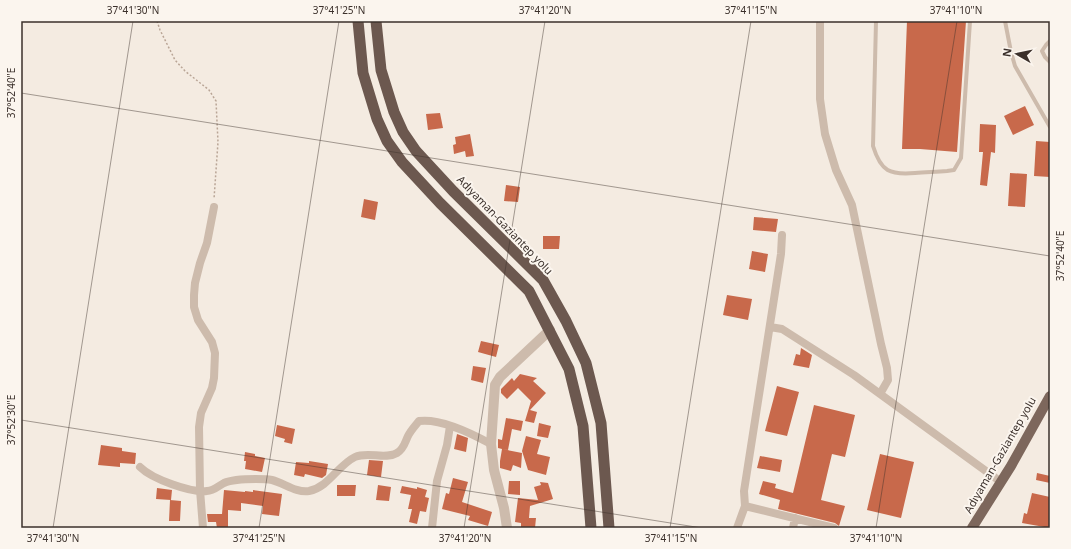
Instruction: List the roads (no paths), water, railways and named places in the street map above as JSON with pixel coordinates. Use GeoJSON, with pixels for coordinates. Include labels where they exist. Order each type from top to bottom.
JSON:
{"type":"FeatureCollection","features":[{"type":"Feature","properties":{"kind":"highway"},"geometry":{"type":"LineString","coordinates":[[358,21],[363,73],[375,113],[387,141],[402,162],[435,198],[529,291],[569,369],[583,426],[591,528]]}},
{"type":"Feature","properties":{"kind":"highway","name":"Adıyaman-Gaziantep yolu"},"geometry":{"type":"LineString","coordinates":[[376,21],[381,70],[394,112],[403,132],[416,151],[543,280],[586,363],[601,423],[609,528]]}},
{"type":"Feature","properties":{"kind":"main road","name":"Adıyaman-Gaziantep yolu"},"geometry":{"type":"LineString","coordinates":[[972,528],[1001,482],[1050,396]]}},
{"type":"Feature","properties":{"kind":"street"},"geometry":{"type":"LineString","coordinates":[[820,21],[820,99],[825,134],[836,170],[852,205],[887,368],[888,380],[880,394]]}},
{"type":"Feature","properties":{"kind":"street"},"geometry":{"type":"LineString","coordinates":[[203,528],[200,490],[199,427],[201,413],[212,388],[215,353],[212,342],[198,320],[194,307],[194,295],[195,283],[207,243],[214,207]]}},
{"type":"Feature","properties":{"kind":"street"},"geometry":{"type":"LineString","coordinates":[[737,528],[744,506],[744,491],[781,254],[782,235]]}},
{"type":"Feature","properties":{"kind":"street"},"geometry":{"type":"LineString","coordinates":[[770,327],[782,329],[854,375],[1001,482]]}},
{"type":"Feature","properties":{"kind":"street"},"geometry":{"type":"LineString","coordinates":[[507,528],[504,508],[494,470],[491,444],[495,385],[500,377],[550,330]]}},
{"type":"Feature","properties":{"kind":"street"},"geometry":{"type":"LineString","coordinates":[[140,467],[146,473],[183,489],[207,492],[229,481],[255,479],[271,480],[298,490],[310,491],[321,486],[347,462],[357,456],[392,455],[398,453],[403,447],[407,437],[419,421],[433,420],[473,434],[491,444]]}},
{"type":"Feature","properties":{"kind":"street"},"geometry":{"type":"LineString","coordinates":[[432,528],[437,481],[447,445],[450,426]]}},
{"type":"Feature","properties":{"kind":"street"},"geometry":{"type":"LineString","coordinates":[[744,506],[834,528]]}},
{"type":"Feature","properties":{"kind":"street"},"geometry":{"type":"LineString","coordinates":[[793,528],[795,518]]}},
{"type":"Feature","properties":{"kind":"lane"},"geometry":{"type":"LineString","coordinates":[[876,21],[873,146],[884,167],[897,174],[954,170],[958,165],[961,158],[970,21]]}},
{"type":"Feature","properties":{"kind":"lane"},"geometry":{"type":"LineString","coordinates":[[1005,21],[1015,66],[1050,127]]}},
{"type":"Feature","properties":{"kind":"lane"},"geometry":{"type":"LineString","coordinates":[[1050,41],[1046,44],[1042,51],[1050,62]]}}]}
